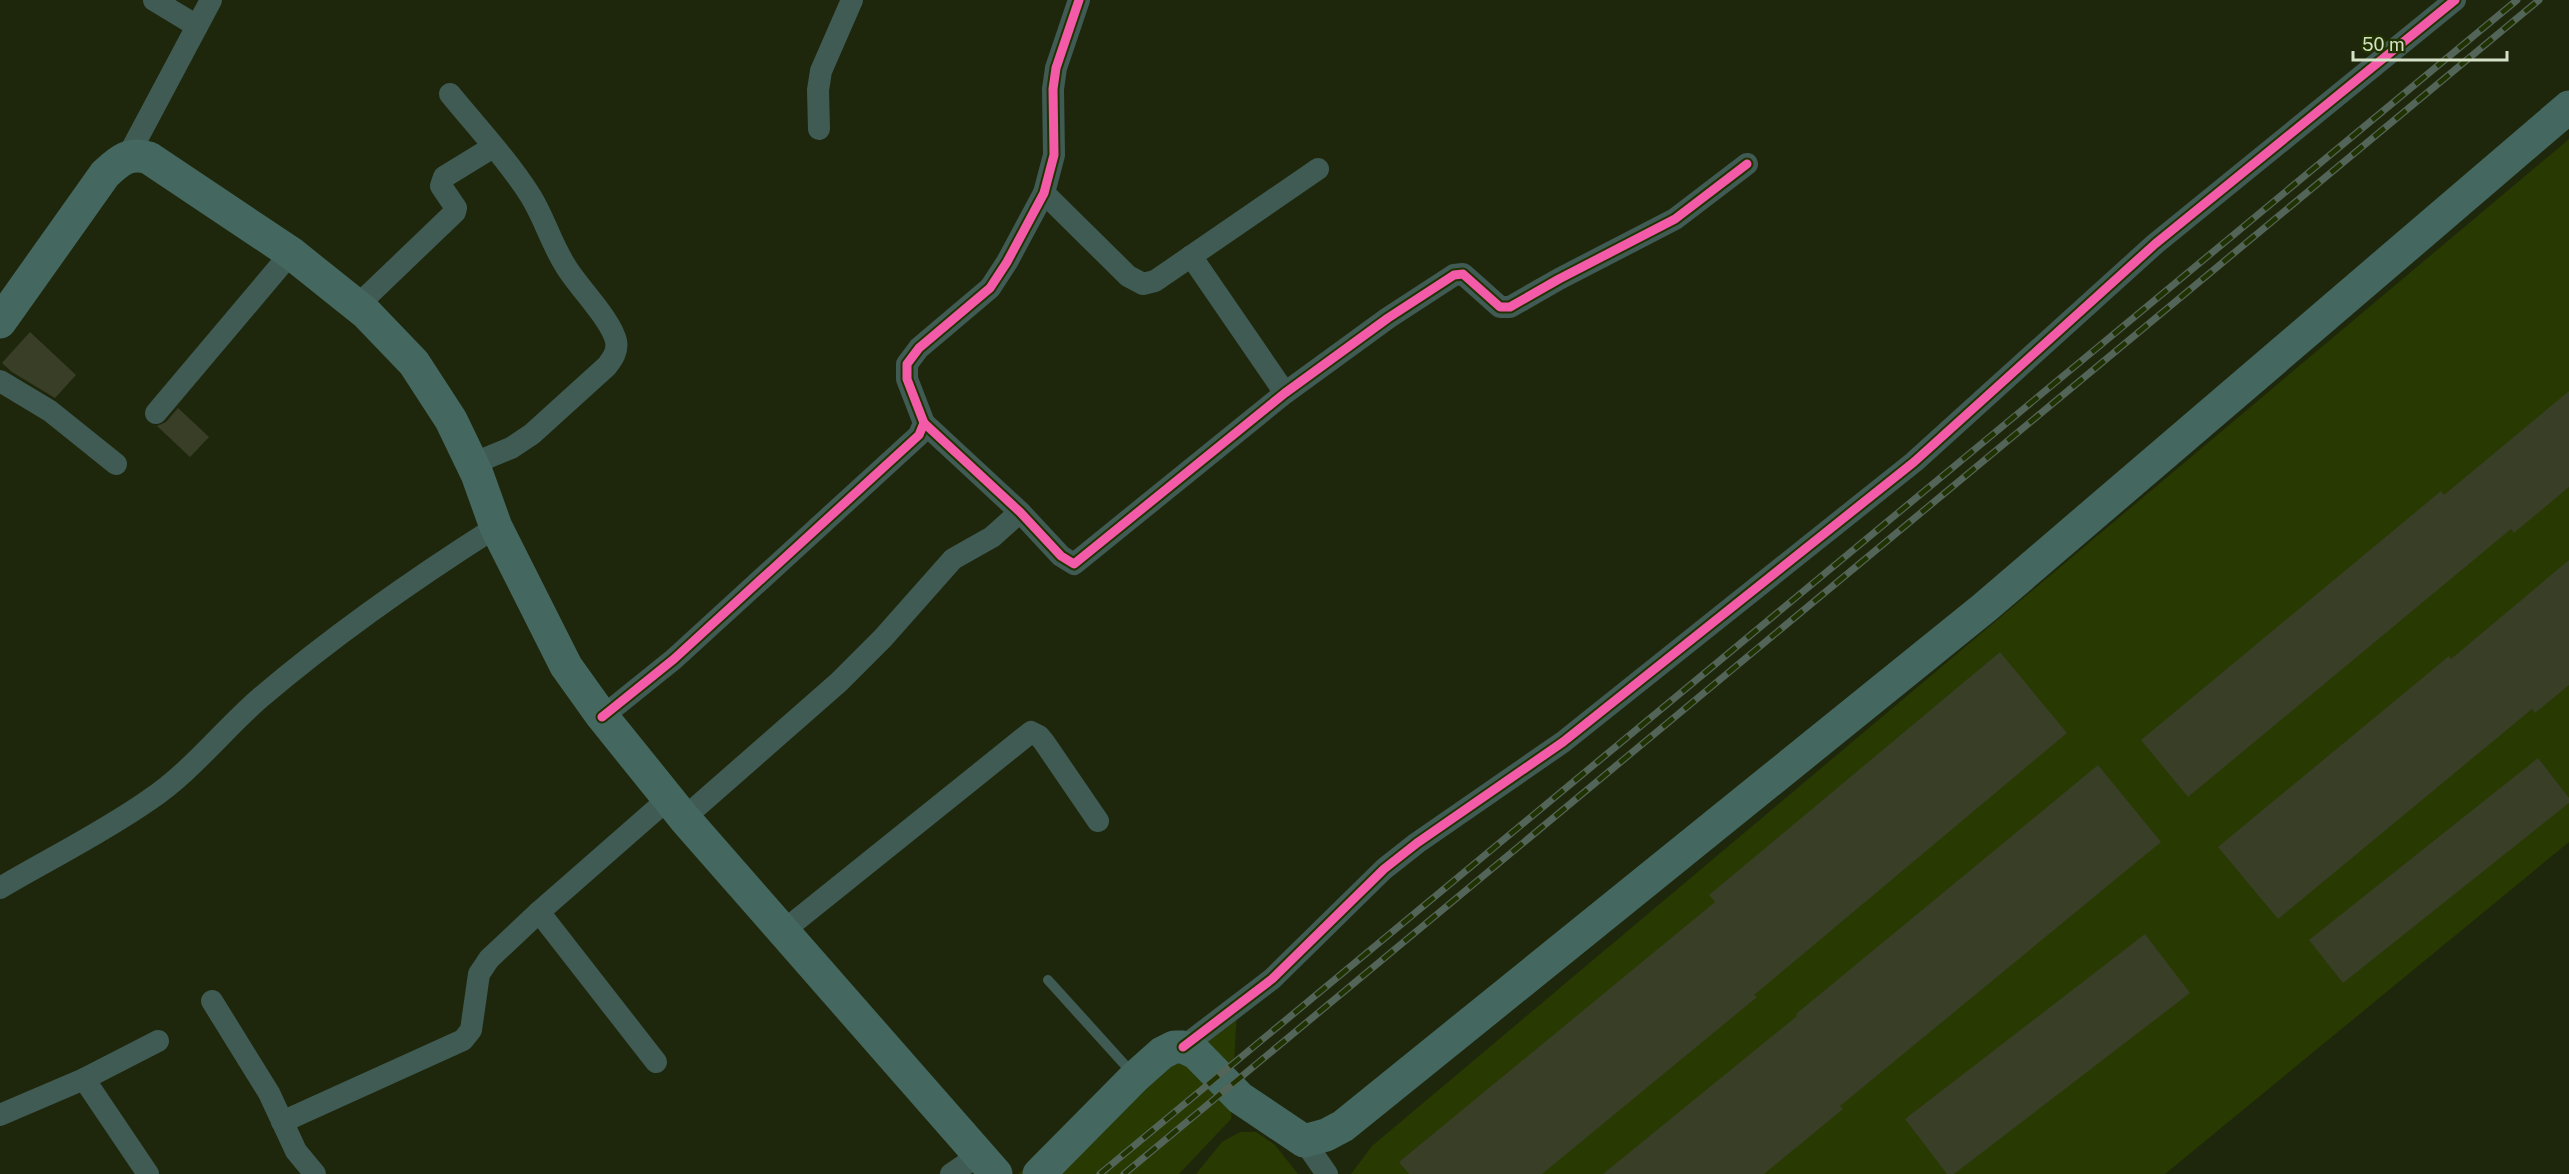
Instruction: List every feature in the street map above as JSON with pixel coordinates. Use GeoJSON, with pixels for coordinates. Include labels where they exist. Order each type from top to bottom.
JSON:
{"type":"FeatureCollection","features":[{"type":"Feature","properties":{"kind":"main road"},"geometry":{"type":"LineString","coordinates":[[1039,1174],[1135,1077],[1162,1053],[1174,1047],[1183,1047],[1196,1053],[1240,1098],[1304,1141],[1326,1135],[1357,1115],[1975,616],[2569,107]]}},
{"type":"Feature","properties":{"kind":"main road"},"geometry":{"type":"LineString","coordinates":[[0,322],[105,174],[128,156],[137,154],[149,158],[291,253],[357,306],[414,363],[451,420],[472,465],[496,527],[566,666],[602,717],[676,809],[987,1164]]}},
{"type":"Feature","properties":{"kind":"street"},"geometry":{"type":"LineString","coordinates":[[154,0],[197,26]]}},
{"type":"Feature","properties":{"kind":"street"},"geometry":{"type":"LineString","coordinates":[[128,156],[211,0]]}},
{"type":"Feature","properties":{"kind":"street"},"geometry":{"type":"LineString","coordinates":[[819,129],[818,90],[821,71],[852,0]]}},
{"type":"Feature","properties":{"kind":"street"},"geometry":{"type":"LineString","coordinates":[[1079,0],[1056,68],[1053,89],[1054,154],[1044,194],[999,277],[990,288],[919,348],[907,364],[906,379],[924,423],[1020,512],[1061,556],[1074,564],[1285,393],[1388,318],[1459,273],[1467,276],[1500,307],[1510,307],[1675,219],[1748,164]]}},
{"type":"Feature","properties":{"kind":"street"},"geometry":{"type":"LineString","coordinates":[[1183,1047],[1272,979],[1384,869],[1417,843],[1563,742],[1914,462],[2155,244],[2455,0]]}},
{"type":"Feature","properties":{"kind":"street"},"geometry":{"type":"LineString","coordinates":[[450,94],[529,194],[541,213],[565,265],[616,339],[615,356],[607,366],[532,434],[511,448],[472,465]]}},
{"type":"Feature","properties":{"kind":"street"},"geometry":{"type":"LineString","coordinates":[[357,306],[455,212],[456,208],[441,186],[444,177],[493,147]]}},
{"type":"Feature","properties":{"kind":"street"},"geometry":{"type":"LineString","coordinates":[[1044,194],[1137,282],[1143,284],[1155,281],[1318,169]]}},
{"type":"Feature","properties":{"kind":"street"},"geometry":{"type":"LineString","coordinates":[[156,413],[291,253]]}},
{"type":"Feature","properties":{"kind":"street"},"geometry":{"type":"LineString","coordinates":[[1191,256],[1285,393]]}},
{"type":"Feature","properties":{"kind":"street"},"geometry":{"type":"LineString","coordinates":[[0,381],[50,411],[116,464]]}},
{"type":"Feature","properties":{"kind":"street"},"geometry":{"type":"LineString","coordinates":[[602,717],[674,659],[914,441],[923,429],[924,423]]}},
{"type":"Feature","properties":{"kind":"street"},"geometry":{"type":"LineString","coordinates":[[282,1122],[463,1040],[471,1030],[476,985],[483,966],[539,912],[676,809],[846,675],[953,559],[987,541],[1020,512]]}},
{"type":"Feature","properties":{"kind":"street"},"geometry":{"type":"LineString","coordinates":[[0,888],[149,801],[195,762],[258,699],[341,633],[417,577],[496,527]]}},
{"type":"Feature","properties":{"kind":"street"},"geometry":{"type":"LineString","coordinates":[[782,932],[1031,732],[1044,742],[1098,821]]}},
{"type":"Feature","properties":{"kind":"street"},"geometry":{"type":"LineString","coordinates":[[539,912],[656,1062]]}},
{"type":"Feature","properties":{"kind":"street"},"geometry":{"type":"LineString","coordinates":[[212,1001],[270,1093],[296,1151],[315,1174]]}},
{"type":"Feature","properties":{"kind":"street"},"geometry":{"type":"LineString","coordinates":[[0,1114],[84,1079],[158,1041]]}},
{"type":"Feature","properties":{"kind":"street"},"geometry":{"type":"LineString","coordinates":[[84,1079],[148,1174]]}},
{"type":"Feature","properties":{"kind":"street"},"geometry":{"type":"LineString","coordinates":[[1304,1141],[1327,1174]]}},
{"type":"Feature","properties":{"kind":"street"},"geometry":{"type":"LineString","coordinates":[[951,1174],[987,1164]]}},
{"type":"Feature","properties":{"kind":"lane"},"geometry":{"type":"LineString","coordinates":[[1048,980],[1135,1077]]}},
{"type":"Feature","properties":{"kind":"shaded area"},"geometry":{"type":"Polygon","coordinates":[[[2569,139],[2569,842],[2165,1174],[1351,1174],[1372,1146],[2569,139]]]}},
{"type":"Feature","properties":{"kind":"shaded area"},"geometry":{"type":"Polygon","coordinates":[[[1238,993],[1231,1119],[1179,1174],[1018,1174],[1238,993]]]}},
{"type":"Feature","properties":{"kind":"shaded area"},"geometry":{"type":"Polygon","coordinates":[[[1240,1132],[1256,1132],[1275,1145],[1298,1174],[1196,1174],[1222,1142],[1240,1132]]]}},
{"type":"Feature","properties":{"kind":"building"},"geometry":{"type":"Polygon","coordinates":[[[30,332],[76,375],[55,398],[12,372],[2,363],[30,332]]]}},
{"type":"Feature","properties":{"kind":"building"},"geometry":{"type":"Polygon","coordinates":[[[2569,391],[2569,487],[2514,533],[2511,529],[2188,797],[2141,740],[2441,491],[2444,495],[2569,391]]]}},
{"type":"Feature","properties":{"kind":"building"},"geometry":{"type":"Polygon","coordinates":[[[178,408],[209,437],[190,457],[157,426],[166,422],[178,408]]]}},
{"type":"Feature","properties":{"kind":"building"},"geometry":{"type":"Polygon","coordinates":[[[2569,560],[2569,685],[2535,713],[2532,709],[2278,919],[2218,847],[2449,656],[2451,659],[2569,560]]]}},
{"type":"Feature","properties":{"kind":"building"},"geometry":{"type":"Polygon","coordinates":[[[2000,652],[2067,733],[1754,995],[1757,997],[1542,1174],[1409,1174],[1399,1162],[1715,902],[1709,895],[2000,652]]]}},
{"type":"Feature","properties":{"kind":"building"},"geometry":{"type":"Polygon","coordinates":[[[2538,758],[2569,798],[2569,803],[2343,983],[2309,940],[2538,758]]]}},
{"type":"Feature","properties":{"kind":"building"},"geometry":{"type":"Polygon","coordinates":[[[2098,765],[2161,842],[1840,1106],[1843,1109],[1764,1174],[1603,1174],[1797,1016],[1796,1014],[2098,765]]]}},
{"type":"Feature","properties":{"kind":"building"},"geometry":{"type":"Polygon","coordinates":[[[2145,934],[2190,993],[1954,1174],[1947,1174],[1905,1119],[2145,934]]]}},
{"type":"Feature","properties":{"kind":"railway"},"geometry":{"type":"LineString","coordinates":[[1100,1174],[2517,0]]}},
{"type":"Feature","properties":{"kind":"railway"},"geometry":{"type":"LineString","coordinates":[[1124,1174],[2539,0]]}},
{"type":"Feature","properties":{"kind":"cycle path"},"geometry":{"type":"LineString","coordinates":[[602,717],[674,659],[919,435],[924,423],[907,379],[907,364],[919,348],[990,288],[1007,262],[1044,193],[1054,155],[1053,89],[1056,68],[1079,0]]}},
{"type":"Feature","properties":{"kind":"cycle path"},"geometry":{"type":"LineString","coordinates":[[1183,1047],[1272,979],[1384,869],[1417,843],[1563,742],[1914,462],[2155,244],[2455,0]]}},
{"type":"Feature","properties":{"kind":"cycle path"},"geometry":{"type":"LineString","coordinates":[[924,423],[1020,512],[1061,556],[1074,564],[1285,393],[1388,318],[1454,275],[1463,274],[1500,307],[1510,307],[1675,219],[1747,164]]}}]}
